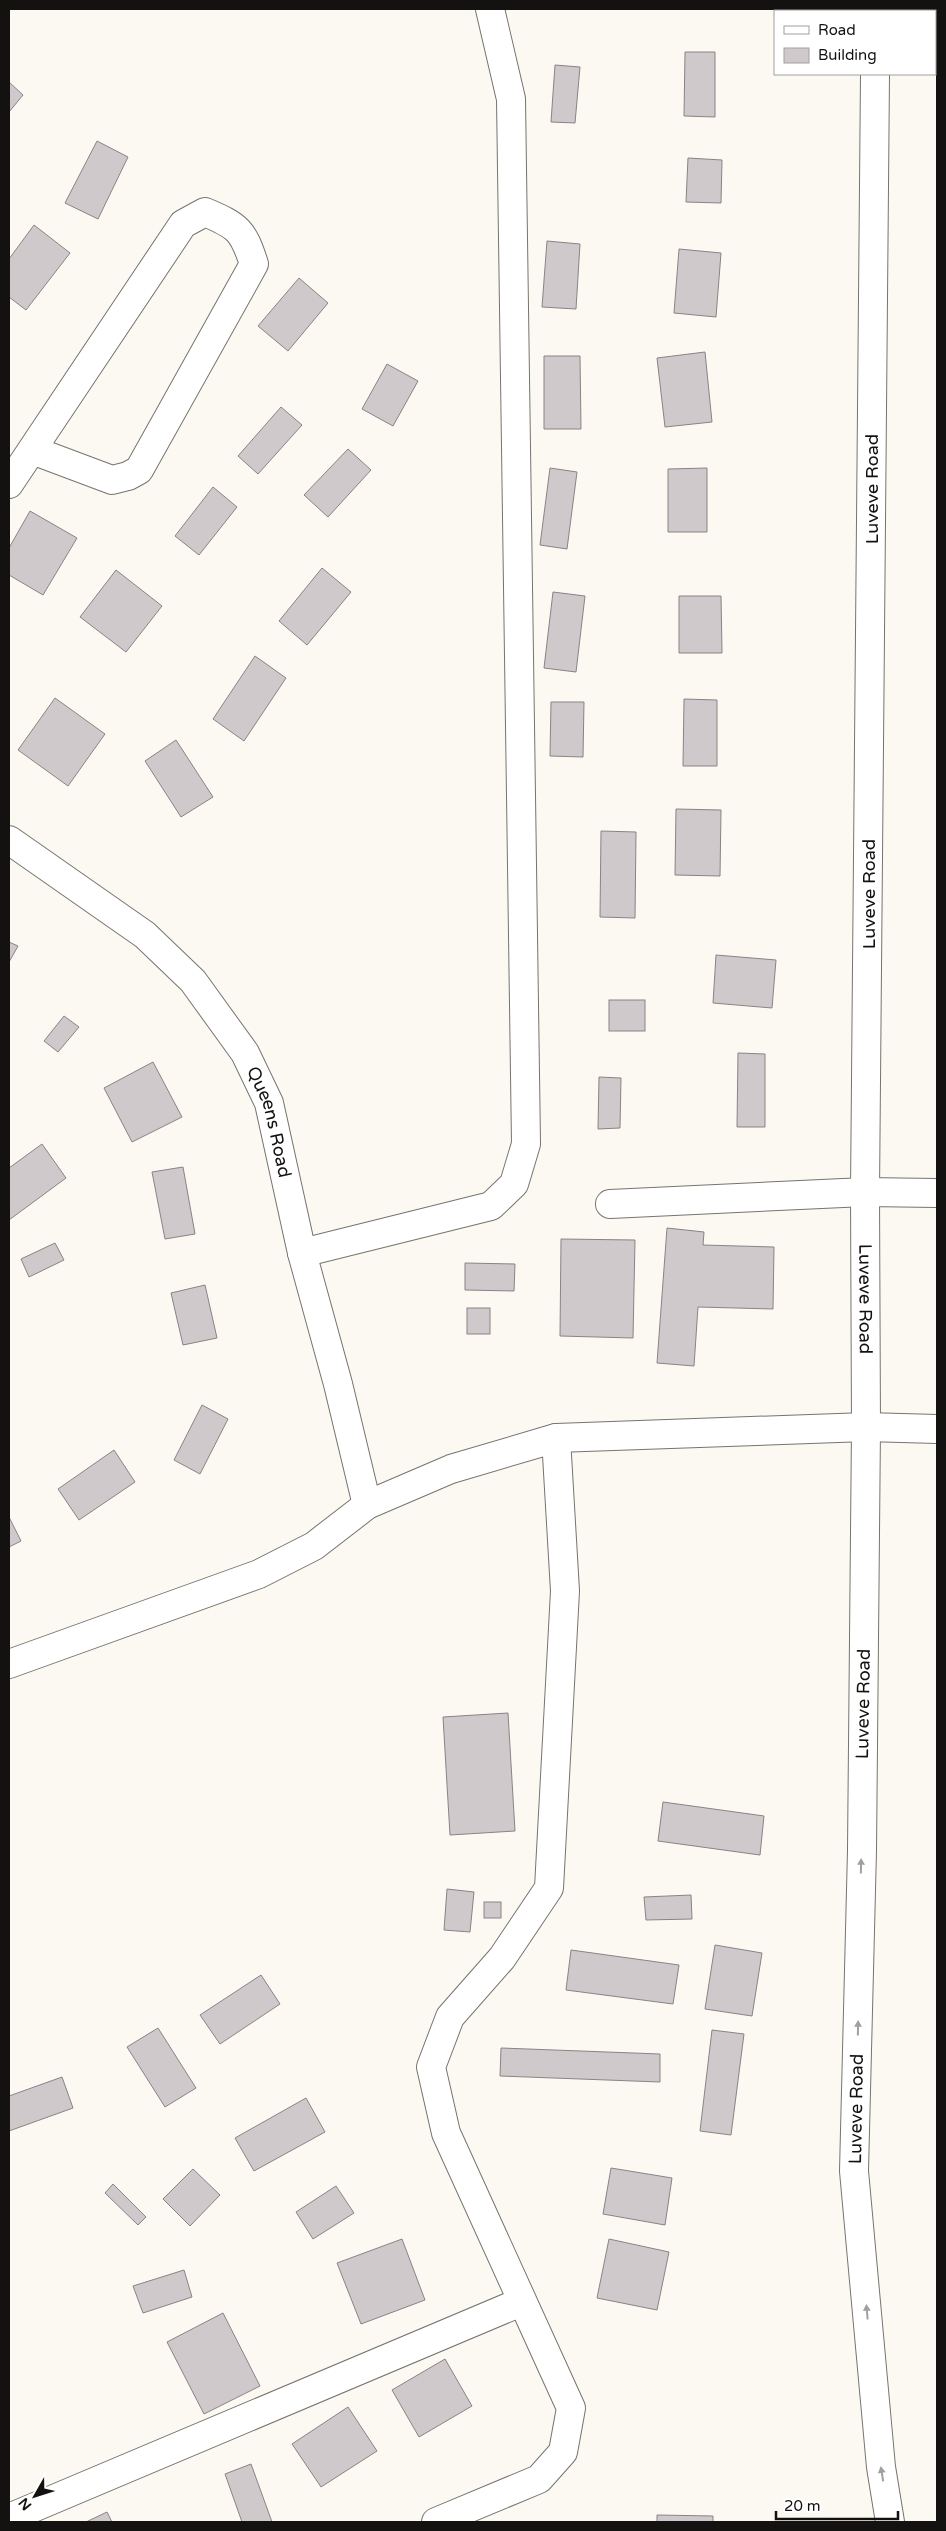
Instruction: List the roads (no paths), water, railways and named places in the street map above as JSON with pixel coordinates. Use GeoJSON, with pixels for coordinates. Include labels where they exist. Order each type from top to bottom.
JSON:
{"type":"FeatureCollection","features":[{"type":"Feature","properties":{"kind":"street"},"geometry":{"type":"LineString","coordinates":[[302,1253],[492,1206],[514,1184],[526,1144],[511,99],[490,9]]}},
{"type":"Feature","properties":{"kind":"street","name":"Luveve Road"},"geometry":{"type":"LineString","coordinates":[[875,75],[864,1192],[866,1426],[862,1850],[854,2171],[880,2466],[890,2522]]}},
{"type":"Feature","properties":{"kind":"street"},"geometry":{"type":"LineString","coordinates":[[9,484],[183,224],[205,212],[230,223],[246,239],[254,264],[139,470],[128,476],[112,480],[32,450]]}},
{"type":"Feature","properties":{"kind":"street","name":"Queens Road"},"geometry":{"type":"LineString","coordinates":[[9,840],[145,935],[193,981],[245,1053],[269,1103],[302,1253],[338,1384],[367,1505]]}},
{"type":"Feature","properties":{"kind":"street"},"geometry":{"type":"LineString","coordinates":[[610,1204],[864,1192],[937,1193]]}},
{"type":"Feature","properties":{"kind":"street"},"geometry":{"type":"LineString","coordinates":[[9,1664],[259,1574],[314,1546],[367,1505],[451,1469],[556,1438],[866,1426],[937,1429]]}},
{"type":"Feature","properties":{"kind":"street"},"geometry":{"type":"LineString","coordinates":[[436,2522],[539,2479],[562,2452],[571,2408],[521,2302],[446,2133],[431,2067],[450,2017],[502,1958],[549,1888],[565,1591],[556,1438]]}},
{"type":"Feature","properties":{"kind":"street"},"geometry":{"type":"LineString","coordinates":[[9,2518],[521,2302]]}}]}
